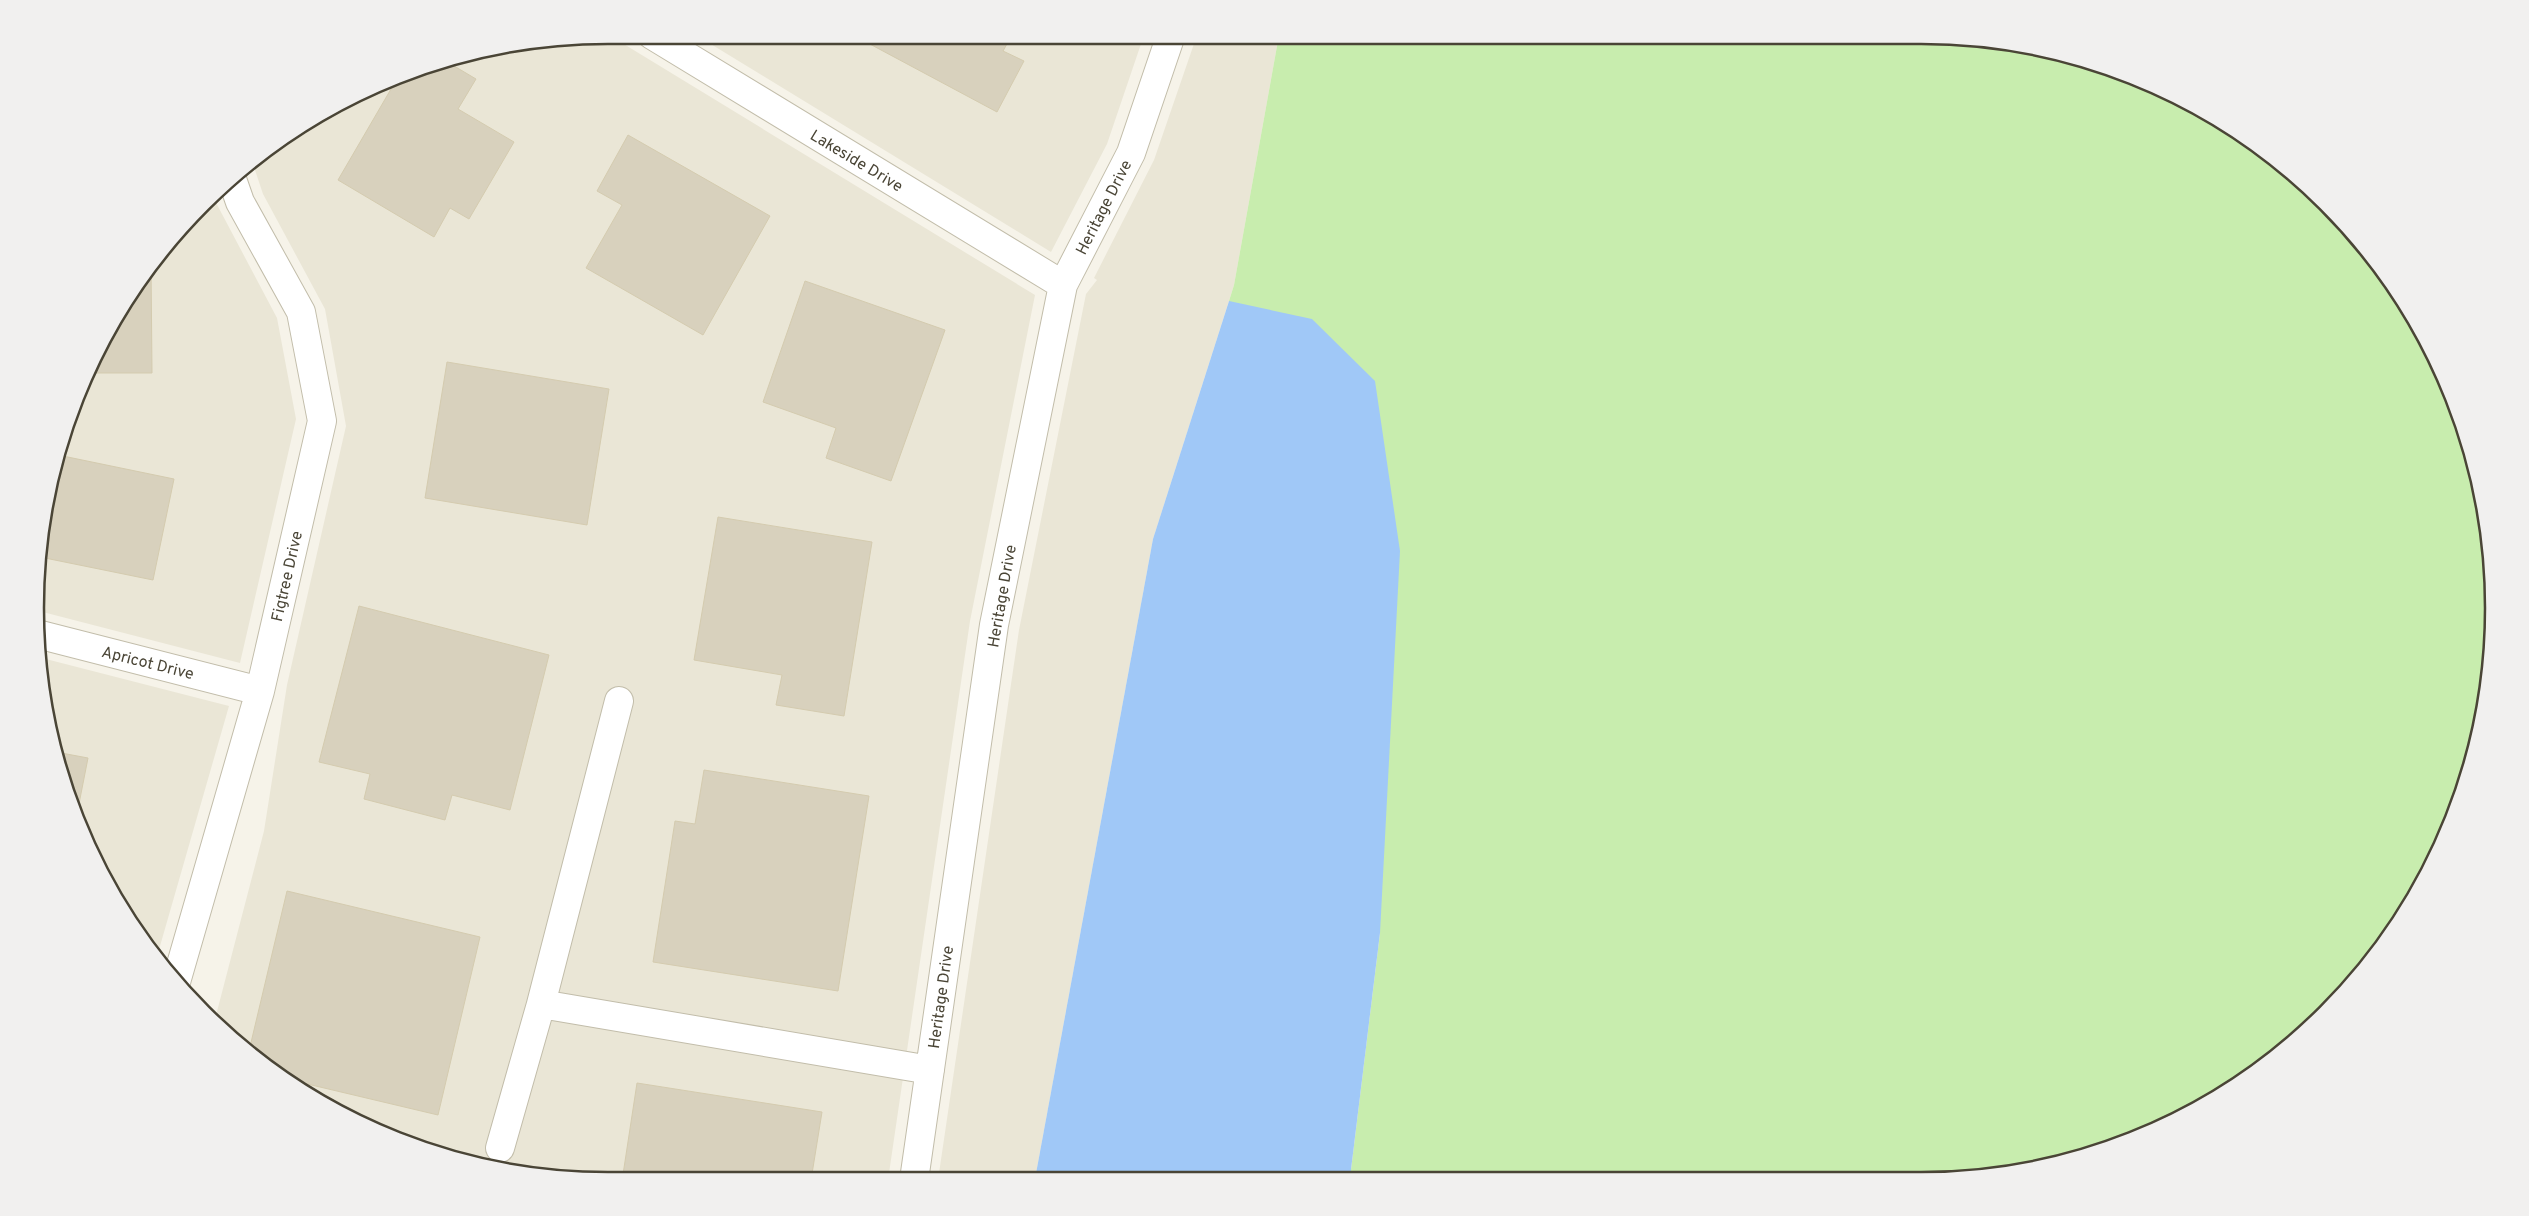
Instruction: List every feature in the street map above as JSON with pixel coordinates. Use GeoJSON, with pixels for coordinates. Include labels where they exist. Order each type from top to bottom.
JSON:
{"type":"FeatureCollection","features":[{"type":"Feature","properties":{"kind":"street","name":"Lakeside Drive"},"geometry":{"type":"LineString","coordinates":[[667,44],[1063,285]]}},
{"type":"Feature","properties":{"kind":"street","name":"Heritage Drive"},"geometry":{"type":"LineString","coordinates":[[915,1172],[994,625],[1063,285],[1131,153],[1168,44]]}},
{"type":"Feature","properties":{"kind":"street","name":"Figtree Drive"},"geometry":{"type":"LineString","coordinates":[[178,973],[260,691],[322,421],[301,312],[240,202],[234,186]]}},
{"type":"Feature","properties":{"kind":"street","name":"Apricot Drive"},"geometry":{"type":"LineString","coordinates":[[45,636],[260,691]]}},
{"type":"Feature","properties":{"kind":"street"},"geometry":{"type":"LineString","coordinates":[[500,1148],[541,1004],[619,701]]}},
{"type":"Feature","properties":{"kind":"street"},"geometry":{"type":"LineString","coordinates":[[541,1004],[930,1070]]}},
{"type":"Feature","properties":{"kind":"shaded area"},"geometry":{"type":"Polygon","coordinates":[[[624,44],[1035,295],[970,621],[889,1172],[571,1171],[534,1167],[462,1153],[392,1129],[326,1097],[265,1056],[216,1014],[264,831],[287,685],[346,426],[325,309],[263,194],[255,169],[326,119],[392,87],[462,63],[498,55],[571,45],[624,44]]]}},
{"type":"Feature","properties":{"kind":"shaded area"},"geometry":{"type":"Polygon","coordinates":[[[711,44],[1141,44],[1107,144],[1051,252],[711,44]]]}},
{"type":"Feature","properties":{"kind":"shaded area"},"geometry":{"type":"Polygon","coordinates":[[[1194,44],[1277,44],[1234,285],[1153,539],[1036,1172],[939,1172],[1019,630],[1086,294],[1097,280],[1094,278],[1154,160],[1194,44]]]}},
{"type":"Feature","properties":{"kind":"shaded area"},"geometry":{"type":"Polygon","coordinates":[[[216,203],[277,318],[296,419],[240,663],[44,612],[45,571],[55,498],[63,462],[87,392],[119,326],[139,295],[184,236],[216,203]]]}},
{"type":"Feature","properties":{"kind":"shaded area"},"geometry":{"type":"Polygon","coordinates":[[[47,659],[229,706],[159,950],[119,890],[87,824],[63,754],[55,718],[47,659]]]}},
{"type":"Feature","properties":{"kind":"green space"},"geometry":{"type":"Polygon","coordinates":[[[1277,44],[1958,45],[1995,49],[2067,63],[2137,87],[2171,102],[2203,119],[2264,160],[2320,209],[2345,236],[2369,265],[2410,326],[2427,358],[2455,427],[2466,462],[2480,534],[2484,571],[2484,645],[2480,682],[2466,754],[2442,824],[2427,858],[2410,890],[2369,951],[2320,1007],[2264,1056],[2203,1097],[2171,1114],[2137,1129],[2067,1153],[1995,1167],[1921,1172],[1351,1172],[1380,933],[1229,301],[1234,285],[1277,44]]]}},
{"type":"Feature","properties":{"kind":"water"},"geometry":{"type":"Polygon","coordinates":[[[1229,301],[1312,319],[1375,381],[1400,551],[1380,933],[1351,1172],[1036,1172],[1153,539],[1229,301]]]}},
{"type":"Feature","properties":{"kind":"building"},"geometry":{"type":"Polygon","coordinates":[[[870,44],[1007,44],[1003,51],[1024,61],[997,112],[870,44]]]}},
{"type":"Feature","properties":{"kind":"building"},"geometry":{"type":"Polygon","coordinates":[[[454,66],[476,79],[458,109],[514,142],[469,219],[450,208],[434,237],[338,180],[392,87],[454,66]]]}},
{"type":"Feature","properties":{"kind":"building"},"geometry":{"type":"Polygon","coordinates":[[[628,135],[770,216],[703,335],[586,268],[622,205],[597,191],[628,135]]]}},
{"type":"Feature","properties":{"kind":"building"},"geometry":{"type":"Polygon","coordinates":[[[151,278],[152,373],[95,373],[119,326],[151,278]]]}},
{"type":"Feature","properties":{"kind":"building"},"geometry":{"type":"Polygon","coordinates":[[[805,281],[945,330],[891,481],[826,458],[836,428],[763,402],[805,281]]]}},
{"type":"Feature","properties":{"kind":"building"},"geometry":{"type":"Polygon","coordinates":[[[447,362],[609,389],[587,525],[425,498],[447,362]]]}},
{"type":"Feature","properties":{"kind":"building"},"geometry":{"type":"Polygon","coordinates":[[[65,456],[174,479],[153,580],[46,558],[55,498],[65,456]]]}},
{"type":"Feature","properties":{"kind":"building"},"geometry":{"type":"Polygon","coordinates":[[[718,517],[872,542],[844,716],[776,705],[782,675],[694,660],[718,517]]]}},
{"type":"Feature","properties":{"kind":"building"},"geometry":{"type":"Polygon","coordinates":[[[359,606],[549,655],[510,810],[452,795],[445,820],[364,799],[370,774],[319,762],[359,606]]]}},
{"type":"Feature","properties":{"kind":"building"},"geometry":{"type":"Polygon","coordinates":[[[63,753],[88,758],[79,803],[63,753]]]}},
{"type":"Feature","properties":{"kind":"building"},"geometry":{"type":"Polygon","coordinates":[[[704,770],[869,796],[838,991],[653,962],[675,821],[695,824],[704,770]]]}},
{"type":"Feature","properties":{"kind":"building"},"geometry":{"type":"Polygon","coordinates":[[[287,891],[480,937],[438,1115],[305,1083],[251,1044],[287,891]]]}},
{"type":"Feature","properties":{"kind":"building"},"geometry":{"type":"Polygon","coordinates":[[[637,1083],[822,1112],[812,1172],[623,1172],[637,1083]]]}}]}
